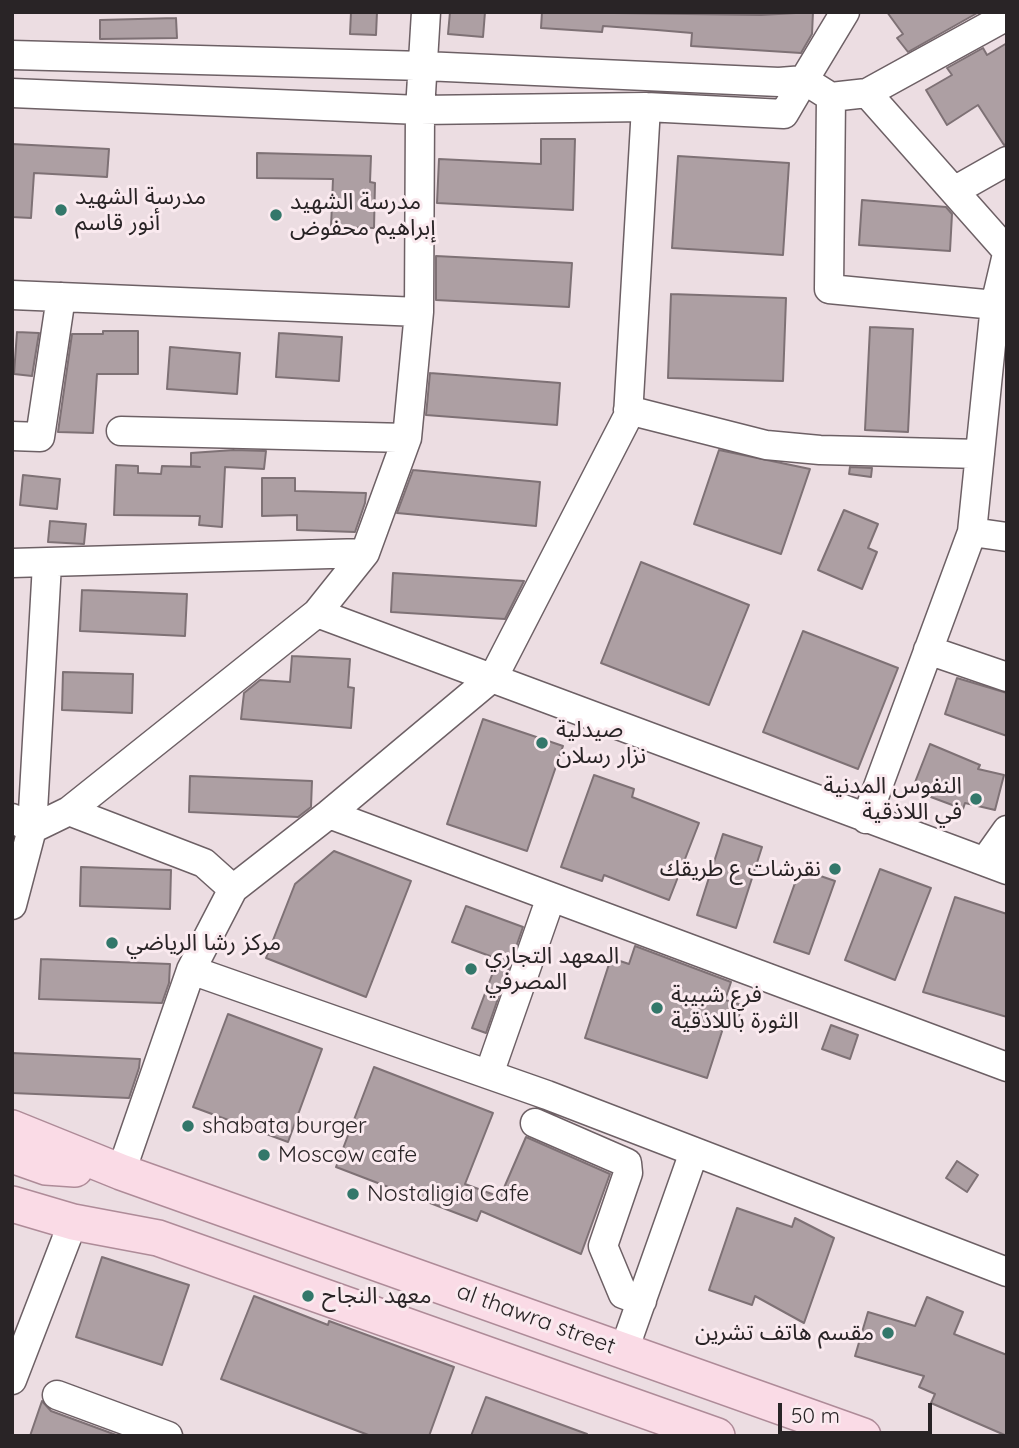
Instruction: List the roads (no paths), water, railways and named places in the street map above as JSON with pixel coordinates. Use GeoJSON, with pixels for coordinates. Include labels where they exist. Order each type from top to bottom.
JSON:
{"type":"FeatureCollection","features":[{"type":"Feature","properties":{"kind":"main road","name":"al thawra street"},"geometry":{"type":"LineString","coordinates":[[12,1128],[110,1167],[863,1436]]}},
{"type":"Feature","properties":{"kind":"main road"},"geometry":{"type":"LineString","coordinates":[[12,1155],[60,1169],[110,1167]]}},
{"type":"Feature","properties":{"kind":"main road"},"geometry":{"type":"LineString","coordinates":[[12,1180],[49,1196],[73,1222]]}},
{"type":"Feature","properties":{"kind":"main road"},"geometry":{"type":"LineString","coordinates":[[12,1203],[73,1222],[158,1238],[717,1436]]}},
{"type":"Feature","properties":{"kind":"street"},"geometry":{"type":"LineString","coordinates":[[22,824],[69,811],[317,612],[365,554],[407,438],[419,312],[420,110],[426,12]]}},
{"type":"Feature","properties":{"kind":"street"},"geometry":{"type":"LineString","coordinates":[[12,93],[420,110],[646,107],[784,114],[845,12]]}},
{"type":"Feature","properties":{"kind":"street"},"geometry":{"type":"LineString","coordinates":[[12,55],[424,66],[779,82],[804,80],[831,97],[867,93],[1007,16]]}},
{"type":"Feature","properties":{"kind":"street"},"geometry":{"type":"LineString","coordinates":[[866,819],[972,532],[980,454],[998,358],[995,305],[1007,253],[867,93]]}},
{"type":"Feature","properties":{"kind":"street"},"geometry":{"type":"LineString","coordinates":[[831,97],[829,289],[995,305]]}},
{"type":"Feature","properties":{"kind":"street"},"geometry":{"type":"LineString","coordinates":[[110,1167],[191,970],[233,889],[329,814],[494,676],[628,416],[646,107]]}},
{"type":"Feature","properties":{"kind":"street"},"geometry":{"type":"LineString","coordinates":[[954,191],[1007,161]]}},
{"type":"Feature","properties":{"kind":"street"},"geometry":{"type":"LineString","coordinates":[[12,295],[419,312]]}},
{"type":"Feature","properties":{"kind":"street"},"geometry":{"type":"LineString","coordinates":[[12,436],[40,437],[61,297]]}},
{"type":"Feature","properties":{"kind":"street"},"geometry":{"type":"LineString","coordinates":[[628,410],[766,445],[820,450],[980,454]]}},
{"type":"Feature","properties":{"kind":"street"},"geometry":{"type":"LineString","coordinates":[[121,430],[407,438]]}},
{"type":"Feature","properties":{"kind":"street"},"geometry":{"type":"LineString","coordinates":[[972,532],[1007,537]]}},
{"type":"Feature","properties":{"kind":"street"},"geometry":{"type":"LineString","coordinates":[[12,563],[365,554]]}},
{"type":"Feature","properties":{"kind":"street"},"geometry":{"type":"LineString","coordinates":[[12,905],[47,564]]}},
{"type":"Feature","properties":{"kind":"street"},"geometry":{"type":"LineString","coordinates":[[317,612],[996,866],[1007,830]]}},
{"type":"Feature","properties":{"kind":"street"},"geometry":{"type":"LineString","coordinates":[[928,650],[1007,677]]}},
{"type":"Feature","properties":{"kind":"street"},"geometry":{"type":"LineString","coordinates":[[69,811],[204,863],[233,889]]}},
{"type":"Feature","properties":{"kind":"street"},"geometry":{"type":"LineString","coordinates":[[329,814],[1007,1067]]}},
{"type":"Feature","properties":{"kind":"street"},"geometry":{"type":"LineString","coordinates":[[489,1074],[551,897]]}},
{"type":"Feature","properties":{"kind":"street"},"geometry":{"type":"LineString","coordinates":[[191,970],[489,1074],[1007,1272]]}},
{"type":"Feature","properties":{"kind":"street"},"geometry":{"type":"LineString","coordinates":[[535,1123],[627,1163],[628,1173],[603,1246],[623,1294],[642,1301]]}},
{"type":"Feature","properties":{"kind":"street"},"geometry":{"type":"LineString","coordinates":[[624,1350],[694,1152]]}},
{"type":"Feature","properties":{"kind":"street"},"geometry":{"type":"LineString","coordinates":[[12,1380],[73,1222]]}},
{"type":"Feature","properties":{"kind":"street"},"geometry":{"type":"LineString","coordinates":[[57,1395],[168,1436]]}},
{"type":"Feature","properties":{"kind":"place","name":"مدرسة الشهيد أنور قاسم"},"geometry":{"type":"Point","coordinates":[61,210]}},
{"type":"Feature","properties":{"kind":"place","name":"مدرسة الشهيد إبراهيم محفوض"},"geometry":{"type":"Point","coordinates":[276,215]}},
{"type":"Feature","properties":{"kind":"place","name":"صيدلية نزار رسلان"},"geometry":{"type":"Point","coordinates":[542,743]}},
{"type":"Feature","properties":{"kind":"place","name":"النفوس المدنية في اللاذقية"},"geometry":{"type":"Point","coordinates":[976,799]}},
{"type":"Feature","properties":{"kind":"place","name":"نقرشات ع طريقك"},"geometry":{"type":"Point","coordinates":[835,869]}},
{"type":"Feature","properties":{"kind":"place","name":"مركز رشا الرياضي"},"geometry":{"type":"Point","coordinates":[112,943]}},
{"type":"Feature","properties":{"kind":"place","name":"المعهد التجاري المصرفي"},"geometry":{"type":"Point","coordinates":[471,969]}},
{"type":"Feature","properties":{"kind":"place","name":"فرع شبيبة الثورة باللاذقية"},"geometry":{"type":"Point","coordinates":[657,1008]}},
{"type":"Feature","properties":{"kind":"place","name":"shabata burger"},"geometry":{"type":"Point","coordinates":[188,1126]}},
{"type":"Feature","properties":{"kind":"place","name":"Moscow cafe"},"geometry":{"type":"Point","coordinates":[264,1155]}},
{"type":"Feature","properties":{"kind":"place","name":"Nostaligia Cafe"},"geometry":{"type":"Point","coordinates":[353,1194]}},
{"type":"Feature","properties":{"kind":"place","name":"معهد النجاح"},"geometry":{"type":"Point","coordinates":[308,1296]}},
{"type":"Feature","properties":{"kind":"place","name":"مقسم هاتف تشرين"},"geometry":{"type":"Point","coordinates":[888,1333]}}]}
